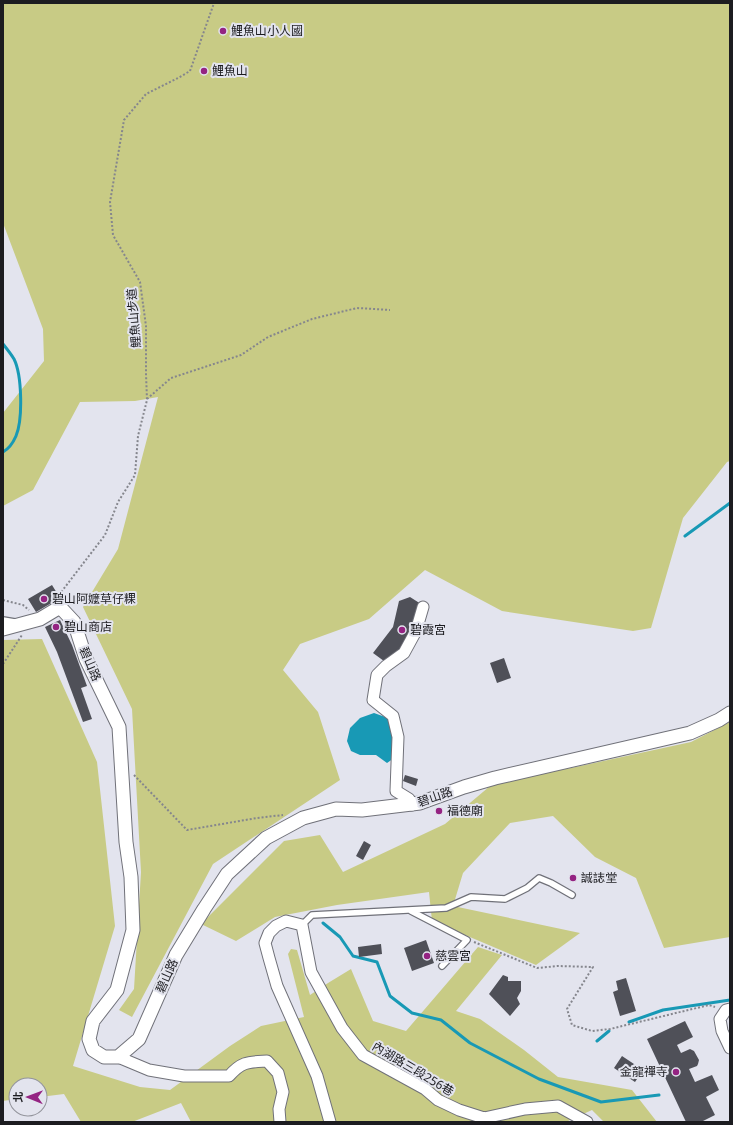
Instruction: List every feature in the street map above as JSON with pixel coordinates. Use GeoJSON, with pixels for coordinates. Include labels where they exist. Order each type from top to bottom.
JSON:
{"type":"FeatureCollection","features":[{"type":"Feature","properties":{"kind":"street"},"geometry":{"type":"LineString","coordinates":[[3,629],[33,621],[60,607]]}},
{"type":"Feature","properties":{"kind":"street","name":"碧山路"},"geometry":{"type":"LineString","coordinates":[[60,607],[74,622],[86,659],[119,727],[133,930],[117,990],[93,1022],[89,1039],[93,1050],[104,1057],[118,1057],[139,1039],[176,955],[227,874],[266,838],[303,818],[336,809],[362,810],[412,805],[495,778],[690,733],[719,720],[730,713]]}},
{"type":"Feature","properties":{"kind":"street"},"geometry":{"type":"LineString","coordinates":[[412,805],[409,799],[396,791],[398,737],[393,716],[373,700],[377,675],[386,666],[404,653],[416,631],[423,607]]}},
{"type":"Feature","properties":{"kind":"street"},"geometry":{"type":"LineString","coordinates":[[302,925],[286,921],[276,926],[269,932],[265,943],[277,986],[317,1076],[330,1122]]}},
{"type":"Feature","properties":{"kind":"street","name":"內湖路三段256巷"},"geometry":{"type":"LineString","coordinates":[[302,925],[311,972],[342,1028],[363,1055],[425,1089],[438,1100],[459,1110],[484,1118],[525,1109],[558,1106],[587,1122]]}},
{"type":"Feature","properties":{"kind":"street"},"geometry":{"type":"LineString","coordinates":[[728,1010],[720,1019],[722,1031],[730,1048]]}},
{"type":"Feature","properties":{"kind":"street"},"geometry":{"type":"LineString","coordinates":[[118,1057],[149,1070],[184,1076],[229,1076],[237,1066],[251,1062],[267,1061],[278,1073],[283,1092],[279,1109],[280,1122]]}},
{"type":"Feature","properties":{"kind":"lane"},"geometry":{"type":"LineString","coordinates":[[3,620],[33,621]]}},
{"type":"Feature","properties":{"kind":"lane"},"geometry":{"type":"LineString","coordinates":[[302,925],[312,915],[446,908],[471,897],[505,899],[527,888],[539,878],[572,895]]}},
{"type":"Feature","properties":{"kind":"lane"},"geometry":{"type":"LineString","coordinates":[[410,910],[467,940],[442,966]]}},
{"type":"Feature","properties":{"kind":"path","name":"鯉魚山步道"},"geometry":{"type":"LineString","coordinates":[[60,607],[62,591],[105,535],[118,502],[135,475],[138,436],[147,400],[146,326],[140,282],[113,235],[110,202],[124,120],[146,94],[190,71],[214,3]]}},
{"type":"Feature","properties":{"kind":"path"},"geometry":{"type":"LineString","coordinates":[[147,400],[171,378],[241,355],[268,337],[312,319],[357,308],[390,310]]}},
{"type":"Feature","properties":{"kind":"path"},"geometry":{"type":"LineString","coordinates":[[3,600],[23,605],[33,621],[3,664]]}},
{"type":"Feature","properties":{"kind":"path"},"geometry":{"type":"LineString","coordinates":[[121,762],[187,830],[240,821]]}},
{"type":"Feature","properties":{"kind":"path"},"geometry":{"type":"LineString","coordinates":[[467,940],[537,968],[558,966],[593,967],[567,1009],[572,1025],[592,1031],[610,1029],[709,1005],[728,1010]]}},
{"type":"Feature","properties":{"kind":"green space"},"geometry":{"type":"Polygon","coordinates":[[[3,3],[730,3],[730,461],[727,462],[683,518],[651,628],[633,631],[502,611],[425,570],[369,619],[300,644],[283,670],[318,712],[340,780],[213,864],[132,1017],[119,1010],[134,989],[141,872],[132,709],[83,607],[118,549],[158,397],[135,401],[80,402],[33,490],[3,506],[3,413],[44,361],[43,329],[3,223],[3,3]]]}},
{"type":"Feature","properties":{"kind":"green space"},"geometry":{"type":"Polygon","coordinates":[[[42,639],[97,762],[115,926],[73,1066],[140,1087],[170,1090],[230,1046],[261,1026],[304,1017],[288,954],[291,949],[297,950],[310,995],[351,969],[373,1021],[406,1031],[478,947],[502,955],[456,1011],[480,1019],[524,1050],[558,1077],[632,1090],[657,1122],[604,1122],[592,1110],[568,1122],[191,1122],[181,1103],[132,1122],[81,1122],[64,1094],[48,1096],[48,1077],[8,1077],[8,1100],[3,1101],[3,640],[42,639]]]}},
{"type":"Feature","properties":{"kind":"green space"},"geometry":{"type":"Polygon","coordinates":[[[730,722],[730,937],[664,948],[636,878],[595,857],[553,816],[510,823],[463,873],[453,906],[580,933],[536,965],[432,921],[429,892],[337,905],[275,917],[236,941],[201,924],[284,841],[320,835],[343,872],[445,824],[496,781],[571,768],[691,742],[730,722]]]}},
{"type":"Feature","properties":{"kind":"water"},"geometry":{"type":"Polygon","coordinates":[[[374,713],[388,718],[397,756],[387,763],[376,755],[360,755],[351,751],[347,741],[350,728],[360,718],[374,713]]]}},
{"type":"Feature","properties":{"kind":"building","name":"碧山阿嬤草仔粿"},"geometry":{"type":"Polygon","coordinates":[[[52,585],[60,598],[36,612],[28,599],[52,585]]]}},
{"type":"Feature","properties":{"kind":"building","name":"碧霞宮"},"geometry":{"type":"Polygon","coordinates":[[[410,597],[421,604],[403,650],[388,664],[373,653],[393,627],[399,601],[410,597]]]}},
{"type":"Feature","properties":{"kind":"building"},"geometry":{"type":"Polygon","coordinates":[[[60,620],[72,645],[87,686],[81,688],[92,719],[83,722],[57,652],[45,627],[60,620]]]}},
{"type":"Feature","properties":{"kind":"building"},"geometry":{"type":"Polygon","coordinates":[[[504,658],[511,678],[497,683],[490,663],[504,658]]]}},
{"type":"Feature","properties":{"kind":"building"},"geometry":{"type":"Polygon","coordinates":[[[405,775],[418,779],[416,786],[403,781],[405,775]]]}},
{"type":"Feature","properties":{"kind":"building"},"geometry":{"type":"Polygon","coordinates":[[[364,841],[371,845],[363,860],[356,856],[364,841]]]}},
{"type":"Feature","properties":{"kind":"building"},"geometry":{"type":"Polygon","coordinates":[[[426,940],[434,963],[412,971],[404,948],[426,940]]]}},
{"type":"Feature","properties":{"kind":"building"},"geometry":{"type":"Polygon","coordinates":[[[381,944],[382,954],[359,957],[358,947],[381,944]]]}},
{"type":"Feature","properties":{"kind":"building"},"geometry":{"type":"Polygon","coordinates":[[[503,975],[508,977],[508,981],[521,981],[521,991],[517,998],[520,1004],[510,1016],[489,994],[503,975]]]}},
{"type":"Feature","properties":{"kind":"building"},"geometry":{"type":"Polygon","coordinates":[[[626,978],[636,1011],[620,1016],[613,992],[618,990],[616,981],[626,978]]]}},
{"type":"Feature","properties":{"kind":"building","name":"金龍禪寺"},"geometry":{"type":"Polygon","coordinates":[[[685,1021],[693,1037],[677,1045],[681,1053],[690,1049],[694,1051],[699,1060],[697,1066],[689,1069],[695,1082],[712,1075],[719,1090],[706,1097],[715,1115],[701,1122],[686,1122],[647,1039],[685,1021]]]}},
{"type":"Feature","properties":{"kind":"building"},"geometry":{"type":"Polygon","coordinates":[[[622,1056],[643,1070],[635,1082],[614,1068],[622,1056]]]}},
{"type":"Feature","properties":{"kind":"waterway"},"geometry":{"type":"LineString","coordinates":[[3,344],[14,359],[17,366],[21,397],[20,419],[16,436],[8,449],[3,452]]}},
{"type":"Feature","properties":{"kind":"waterway"},"geometry":{"type":"LineString","coordinates":[[685,536],[730,503]]}},
{"type":"Feature","properties":{"kind":"waterway"},"geometry":{"type":"LineString","coordinates":[[323,923],[340,937],[353,956],[377,962],[390,996],[412,1013],[441,1020],[470,1043],[539,1079],[601,1102],[659,1095]]}},
{"type":"Feature","properties":{"kind":"waterway"},"geometry":{"type":"LineString","coordinates":[[629,1022],[663,1010],[730,1000]]}},
{"type":"Feature","properties":{"kind":"waterway"},"geometry":{"type":"LineString","coordinates":[[597,1041],[609,1031]]}},
{"type":"Feature","properties":{"kind":"place","name":"鯉魚山小人國"},"geometry":{"type":"Point","coordinates":[223,31]}},
{"type":"Feature","properties":{"kind":"place","name":"鯉魚山"},"geometry":{"type":"Point","coordinates":[204,71]}},
{"type":"Feature","properties":{"kind":"place","name":"碧山阿嬤草仔粿"},"geometry":{"type":"Point","coordinates":[44,599]}},
{"type":"Feature","properties":{"kind":"place","name":"碧山商店"},"geometry":{"type":"Point","coordinates":[56,627]}},
{"type":"Feature","properties":{"kind":"place","name":"碧霞宮"},"geometry":{"type":"Point","coordinates":[402,630]}},
{"type":"Feature","properties":{"kind":"place","name":"福德廟"},"geometry":{"type":"Point","coordinates":[439,811]}},
{"type":"Feature","properties":{"kind":"place","name":"誠誌堂"},"geometry":{"type":"Point","coordinates":[573,878]}},
{"type":"Feature","properties":{"kind":"place","name":"慈雲宮"},"geometry":{"type":"Point","coordinates":[427,956]}},
{"type":"Feature","properties":{"kind":"place","name":"金龍禪寺"},"geometry":{"type":"Point","coordinates":[676,1072]}}]}
